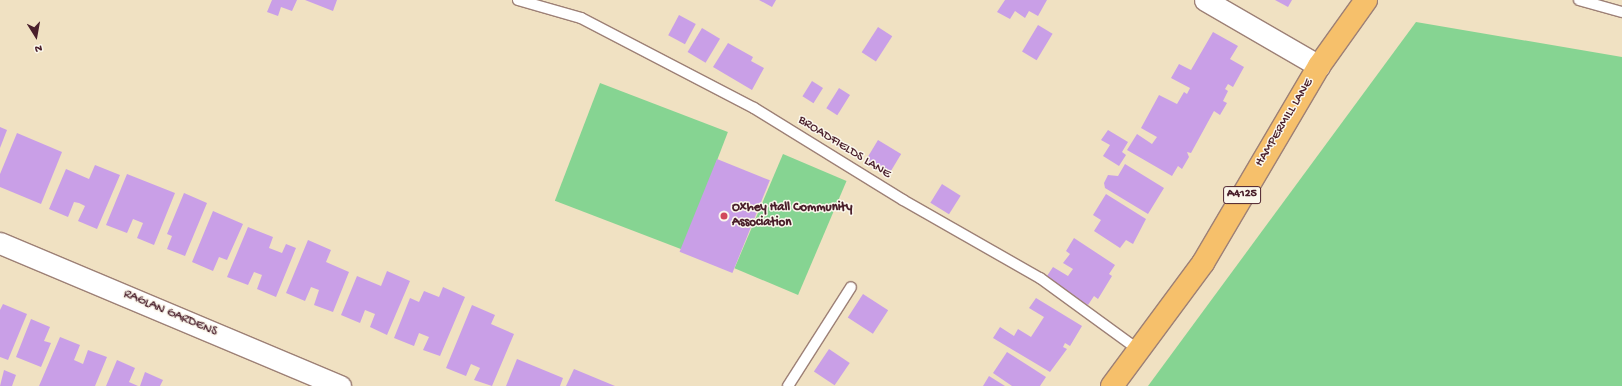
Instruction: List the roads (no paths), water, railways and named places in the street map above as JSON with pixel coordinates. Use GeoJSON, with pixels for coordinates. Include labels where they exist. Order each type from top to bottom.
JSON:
{"type":"FeatureCollection","features":[{"type":"Feature","properties":{"kind":"main road","name":"HAMPERMILL LANE"},"geometry":{"type":"LineString","coordinates":[[1112,386],[1203,263],[1319,66],[1366,0]]}},
{"type":"Feature","properties":{"kind":"street"},"geometry":{"type":"LineString","coordinates":[[1205,0],[1319,66]]}},
{"type":"Feature","properties":{"kind":"street","name":"RAGLAN GARDENS"},"geometry":{"type":"LineString","coordinates":[[0,243],[340,386]]}},
{"type":"Feature","properties":{"kind":"lane","name":"BROADFIELDS LANE"},"geometry":{"type":"LineString","coordinates":[[518,0],[581,18],[754,108],[903,200],[1040,278],[1140,350]]}},
{"type":"Feature","properties":{"kind":"lane"},"geometry":{"type":"LineString","coordinates":[[1579,0],[1622,12]]}},
{"type":"Feature","properties":{"kind":"lane"},"geometry":{"type":"LineString","coordinates":[[788,386],[851,287]]}},
{"type":"Feature","properties":{"kind":"place","name":"Oxhey Hall Community Association"},"geometry":{"type":"Point","coordinates":[724,216]}}]}
